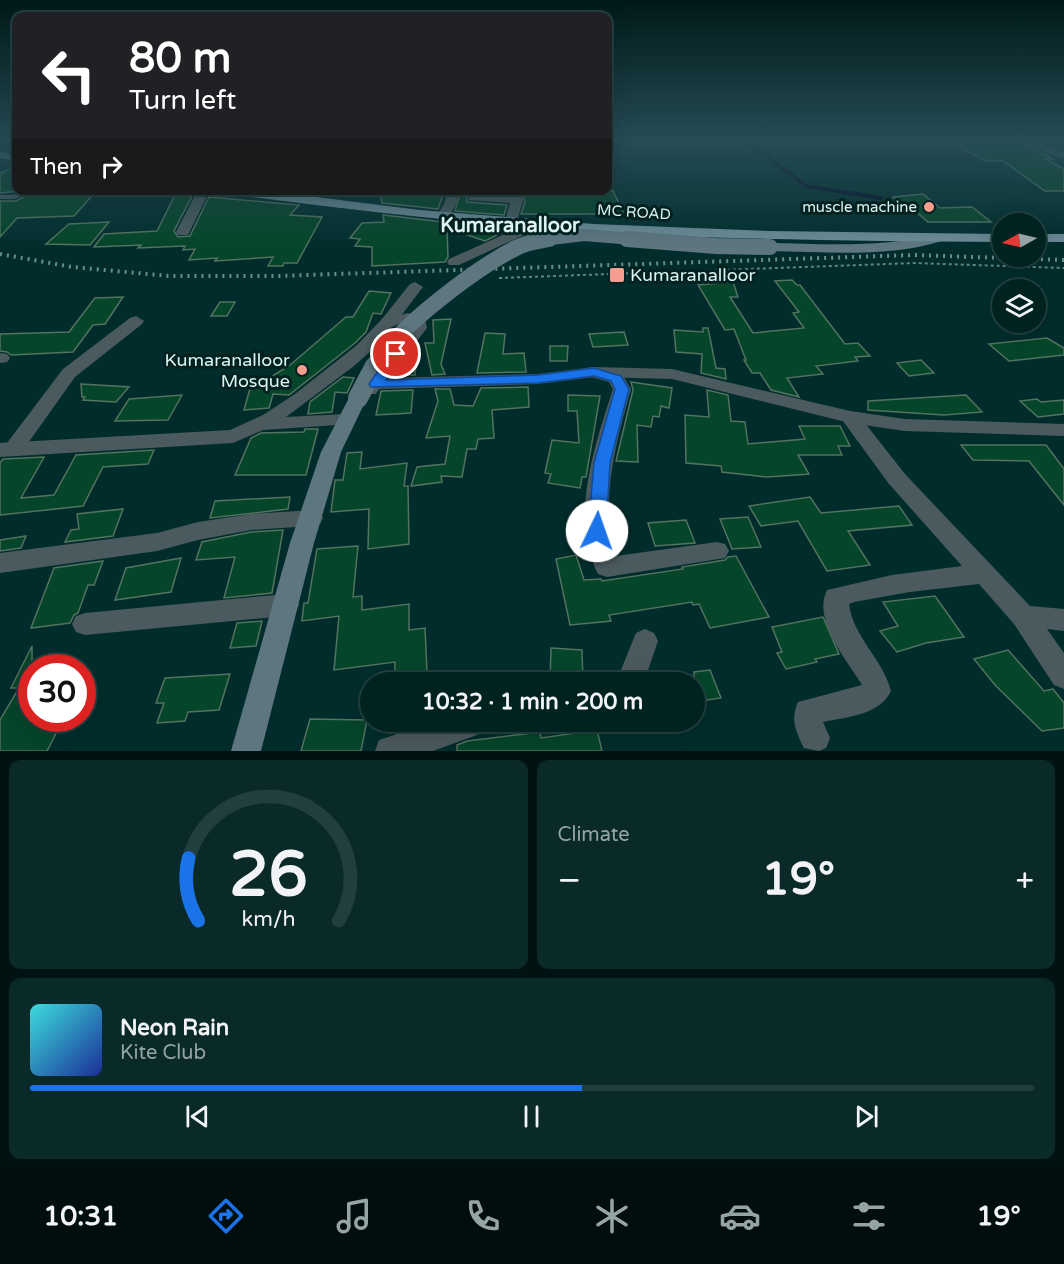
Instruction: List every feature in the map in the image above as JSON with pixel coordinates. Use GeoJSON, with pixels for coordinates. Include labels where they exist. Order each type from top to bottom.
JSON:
{"type":"FeatureCollection","features":[{"type":"Feature","properties":{"kind":"main road","name":"MC ROAD"},"geometry":{"type":"LineString","coordinates":[[270,195],[443,216],[536,224],[769,235],[826,241]]}},
{"type":"Feature","properties":{"kind":"main road"},"geometry":{"type":"LineString","coordinates":[[246,751],[302,543],[312,518],[331,452],[345,420],[382,352],[433,305],[502,255],[521,245],[556,237],[584,235],[716,246],[770,247],[826,241],[921,245],[938,238],[992,238]]}},
{"type":"Feature","properties":{"kind":"main road"},"geometry":{"type":"LineString","coordinates":[[1046,238],[1064,238]]}},
{"type":"Feature","properties":{"kind":"street"},"geometry":{"type":"LineString","coordinates":[[183,232],[202,195]]}},
{"type":"Feature","properties":{"kind":"street"},"geometry":{"type":"LineString","coordinates":[[443,216],[452,195]]}},
{"type":"Feature","properties":{"kind":"street"},"geometry":{"type":"LineString","coordinates":[[473,197],[517,200],[511,221]]}},
{"type":"Feature","properties":{"kind":"street"},"geometry":{"type":"LineString","coordinates":[[454,262],[536,224]]}},
{"type":"Feature","properties":{"kind":"street"},"geometry":{"type":"LineString","coordinates":[[7,449],[233,436],[262,425],[290,410],[369,344],[415,287]]}},
{"type":"Feature","properties":{"kind":"street"},"geometry":{"type":"LineString","coordinates":[[358,398],[376,384],[396,354],[419,328],[419,322],[414,319],[403,318],[387,322]]}},
{"type":"Feature","properties":{"kind":"street"},"geometry":{"type":"LineString","coordinates":[[7,449],[69,373],[136,321]]}},
{"type":"Feature","properties":{"kind":"street"},"geometry":{"type":"LineString","coordinates":[[376,384],[538,379],[594,372],[672,374],[850,417],[905,425],[1064,430]]}},
{"type":"Feature","properties":{"kind":"street"},"geometry":{"type":"LineString","coordinates":[[594,372],[616,378],[622,389],[608,437],[599,484],[597,531],[607,567],[717,551]]}},
{"type":"Feature","properties":{"kind":"street"},"geometry":{"type":"LineString","coordinates":[[850,417],[897,479],[1023,616],[1064,676]]}},
{"type":"Feature","properties":{"kind":"street"},"geometry":{"type":"LineString","coordinates":[[262,425],[345,420]]}},
{"type":"Feature","properties":{"kind":"street"},"geometry":{"type":"LineString","coordinates":[[0,563],[157,543],[198,531],[251,522],[312,518]]}},
{"type":"Feature","properties":{"kind":"street"},"geometry":{"type":"LineString","coordinates":[[815,738],[809,727],[808,712],[822,707],[862,700],[877,692],[875,682],[838,621],[836,597],[864,589],[986,574]]}},
{"type":"Feature","properties":{"kind":"street"},"geometry":{"type":"LineString","coordinates":[[85,624],[286,605]]}},
{"type":"Feature","properties":{"kind":"street"},"geometry":{"type":"LineString","coordinates":[[1023,616],[1064,620]]}},
{"type":"Feature","properties":{"kind":"street"},"geometry":{"type":"LineString","coordinates":[[634,672],[645,641]]}},
{"type":"Feature","properties":{"kind":"street"},"geometry":{"type":"LineString","coordinates":[[390,751],[446,732]]}},
{"type":"Feature","properties":{"kind":"lane"},"geometry":{"type":"LineString","coordinates":[[0,197],[18,195]]}},
{"type":"Feature","properties":{"kind":"path"},"geometry":{"type":"LineString","coordinates":[[494,278],[915,263],[1064,268]]}},
{"type":"Feature","properties":{"kind":"building"},"geometry":{"type":"Polygon","coordinates":[[[0,177],[12,177],[12,192],[0,193],[0,177]]]}},
{"type":"Feature","properties":{"kind":"building"},"geometry":{"type":"Polygon","coordinates":[[[1025,177],[1064,177],[1064,191],[1045,191],[1025,177]]]}},
{"type":"Feature","properties":{"kind":"building"},"geometry":{"type":"Polygon","coordinates":[[[613,191],[624,214],[521,214],[525,201],[521,195],[612,195],[613,191]]]}},
{"type":"Feature","properties":{"kind":"building"},"geometry":{"type":"Polygon","coordinates":[[[923,194],[940,208],[972,207],[991,222],[928,222],[913,209],[907,210],[893,197],[923,194]]]}},
{"type":"Feature","properties":{"kind":"building"},"geometry":{"type":"Polygon","coordinates":[[[27,195],[93,195],[74,216],[17,218],[0,237],[0,201],[16,201],[27,195]]]}},
{"type":"Feature","properties":{"kind":"building"},"geometry":{"type":"Polygon","coordinates":[[[175,195],[192,195],[174,231],[178,237],[190,236],[209,197],[299,205],[290,215],[322,217],[297,263],[284,263],[283,266],[268,266],[273,257],[215,261],[217,258],[189,260],[195,249],[183,250],[185,246],[94,247],[104,234],[157,231],[175,195]]]}},
{"type":"Feature","properties":{"kind":"building"},"geometry":{"type":"Polygon","coordinates":[[[380,195],[443,195],[438,209],[382,203],[380,195]]]}},
{"type":"Feature","properties":{"kind":"building"},"geometry":{"type":"Polygon","coordinates":[[[460,195],[467,195],[467,202],[507,205],[504,215],[455,211],[460,195]]]}},
{"type":"Feature","properties":{"kind":"building"},"geometry":{"type":"Polygon","coordinates":[[[383,215],[505,227],[503,232],[485,241],[447,228],[448,257],[445,262],[372,266],[372,247],[355,246],[360,239],[350,238],[362,223],[384,222],[383,215]]]}},
{"type":"Feature","properties":{"kind":"building"},"geometry":{"type":"Polygon","coordinates":[[[109,222],[90,245],[46,244],[69,224],[109,222]]]}},
{"type":"Feature","properties":{"kind":"building"},"geometry":{"type":"Polygon","coordinates":[[[792,280],[800,285],[845,344],[858,343],[870,356],[855,357],[858,361],[816,366],[823,374],[787,378],[799,397],[771,390],[760,373],[752,373],[744,360],[746,360],[734,329],[725,330],[698,285],[733,282],[738,297],[730,297],[753,333],[804,328],[793,313],[799,312],[775,281],[792,280]]]}},
{"type":"Feature","properties":{"kind":"building"},"geometry":{"type":"Polygon","coordinates":[[[369,291],[391,293],[381,314],[373,313],[366,332],[355,343],[289,395],[273,394],[269,408],[244,410],[251,385],[259,384],[289,366],[346,317],[353,317],[369,291]]]}},
{"type":"Feature","properties":{"kind":"building"},"geometry":{"type":"Polygon","coordinates":[[[123,297],[105,324],[93,325],[73,352],[11,355],[0,351],[0,334],[69,332],[95,298],[123,297]]]}},
{"type":"Feature","properties":{"kind":"building"},"geometry":{"type":"Polygon","coordinates":[[[220,302],[235,302],[227,316],[211,316],[220,302]]]}},
{"type":"Feature","properties":{"kind":"building"},"geometry":{"type":"Polygon","coordinates":[[[451,319],[441,364],[445,374],[432,375],[425,343],[434,343],[433,320],[451,319]]]}},
{"type":"Feature","properties":{"kind":"building"},"geometry":{"type":"Polygon","coordinates":[[[703,328],[708,328],[716,368],[725,369],[726,379],[701,373],[702,354],[676,352],[674,330],[703,332],[703,328]]]}},
{"type":"Feature","properties":{"kind":"building"},"geometry":{"type":"Polygon","coordinates":[[[624,332],[628,345],[593,347],[589,334],[624,332]]]}},
{"type":"Feature","properties":{"kind":"building"},"geometry":{"type":"Polygon","coordinates":[[[485,333],[505,334],[503,354],[524,353],[526,372],[477,373],[485,333]]]}},
{"type":"Feature","properties":{"kind":"building"},"geometry":{"type":"Polygon","coordinates":[[[1047,338],[1064,348],[1064,355],[1009,361],[989,344],[1047,338]]]}},
{"type":"Feature","properties":{"kind":"building"},"geometry":{"type":"Polygon","coordinates":[[[550,346],[568,346],[567,361],[550,361],[550,346]]]}},
{"type":"Feature","properties":{"kind":"building"},"geometry":{"type":"Polygon","coordinates":[[[921,360],[934,373],[909,376],[897,363],[921,360]]]}},
{"type":"Feature","properties":{"kind":"building"},"geometry":{"type":"Polygon","coordinates":[[[402,363],[416,363],[415,375],[397,375],[402,363]]]}},
{"type":"Feature","properties":{"kind":"building"},"geometry":{"type":"Polygon","coordinates":[[[343,377],[354,378],[347,393],[335,392],[332,412],[308,414],[310,402],[343,377]]]}},
{"type":"Feature","properties":{"kind":"building"},"geometry":{"type":"Polygon","coordinates":[[[631,382],[672,388],[669,408],[661,406],[659,417],[653,416],[651,427],[637,425],[638,462],[616,461],[633,390],[631,382]]]}},
{"type":"Feature","properties":{"kind":"building"},"geometry":{"type":"Polygon","coordinates":[[[81,384],[129,387],[116,402],[83,400],[85,397],[82,397],[81,384]]]}},
{"type":"Feature","properties":{"kind":"building"},"geometry":{"type":"Polygon","coordinates":[[[528,387],[529,407],[492,410],[494,438],[478,439],[476,449],[467,449],[462,477],[441,476],[442,482],[411,486],[417,467],[445,464],[450,436],[426,438],[438,401],[435,389],[450,389],[454,405],[473,406],[481,388],[528,387]]]}},
{"type":"Feature","properties":{"kind":"building"},"geometry":{"type":"Polygon","coordinates":[[[413,390],[411,413],[376,415],[381,391],[413,390]]]}},
{"type":"Feature","properties":{"kind":"building"},"geometry":{"type":"Polygon","coordinates":[[[707,390],[728,395],[731,421],[745,422],[748,444],[805,439],[799,426],[840,426],[850,446],[838,446],[842,455],[798,455],[809,474],[767,477],[722,472],[721,466],[686,463],[685,415],[709,417],[707,390]]]}},
{"type":"Feature","properties":{"kind":"building"},"geometry":{"type":"Polygon","coordinates":[[[182,395],[168,420],[115,421],[129,399],[182,395]]]}},
{"type":"Feature","properties":{"kind":"building"},"geometry":{"type":"Polygon","coordinates":[[[568,395],[600,396],[586,477],[582,477],[580,488],[548,483],[551,474],[545,473],[552,440],[579,443],[577,411],[568,411],[568,395]]]}},
{"type":"Feature","properties":{"kind":"building"},"geometry":{"type":"Polygon","coordinates":[[[966,395],[982,412],[944,415],[868,410],[868,401],[966,395]]]}},
{"type":"Feature","properties":{"kind":"building"},"geometry":{"type":"Polygon","coordinates":[[[1037,399],[1041,402],[1064,400],[1064,414],[1038,417],[1020,401],[1037,399]]]}},
{"type":"Feature","properties":{"kind":"building"},"geometry":{"type":"Polygon","coordinates":[[[305,429],[318,429],[306,475],[235,475],[251,438],[261,433],[304,432],[305,429]]]}},
{"type":"Feature","properties":{"kind":"building"},"geometry":{"type":"Polygon","coordinates":[[[961,445],[1046,445],[1064,469],[1064,505],[1029,461],[973,460],[961,445]]]}},
{"type":"Feature","properties":{"kind":"building"},"geometry":{"type":"Polygon","coordinates":[[[154,450],[148,464],[103,467],[83,506],[0,515],[0,463],[3,459],[44,457],[21,498],[54,495],[76,455],[154,450]]]}},
{"type":"Feature","properties":{"kind":"building"},"geometry":{"type":"Polygon","coordinates":[[[362,452],[360,469],[407,463],[404,486],[408,486],[409,544],[368,549],[369,509],[331,512],[335,480],[343,480],[347,453],[362,452]]]}},
{"type":"Feature","properties":{"kind":"building"},"geometry":{"type":"Polygon","coordinates":[[[290,497],[288,509],[210,518],[215,501],[290,497]]]}},
{"type":"Feature","properties":{"kind":"building"},"geometry":{"type":"Polygon","coordinates":[[[810,497],[821,513],[899,506],[912,525],[848,531],[870,565],[827,571],[798,521],[761,526],[749,506],[810,497]]]}},
{"type":"Feature","properties":{"kind":"building"},"geometry":{"type":"Polygon","coordinates":[[[123,509],[113,536],[65,542],[71,530],[79,529],[77,514],[123,509]]]}},
{"type":"Feature","properties":{"kind":"building"},"geometry":{"type":"Polygon","coordinates":[[[748,517],[761,547],[732,549],[720,519],[748,517]]]}},
{"type":"Feature","properties":{"kind":"building"},"geometry":{"type":"Polygon","coordinates":[[[686,520],[695,543],[655,546],[648,523],[686,520]]]}},
{"type":"Feature","properties":{"kind":"building"},"geometry":{"type":"Polygon","coordinates":[[[283,530],[272,593],[224,598],[235,557],[196,560],[202,542],[251,532],[283,530]]]}},
{"type":"Feature","properties":{"kind":"building"},"geometry":{"type":"Polygon","coordinates":[[[26,536],[21,548],[0,551],[0,540],[26,536]]]}},
{"type":"Feature","properties":{"kind":"building"},"geometry":{"type":"Polygon","coordinates":[[[358,546],[353,597],[362,596],[362,610],[409,604],[409,630],[425,628],[427,671],[395,672],[395,662],[334,670],[339,616],[302,621],[304,603],[308,603],[317,549],[358,546]]]}},
{"type":"Feature","properties":{"kind":"building"},"geometry":{"type":"Polygon","coordinates":[[[576,555],[584,580],[601,579],[602,581],[683,569],[682,567],[736,556],[769,617],[710,628],[699,604],[693,605],[692,602],[609,615],[611,621],[570,625],[556,559],[576,555]]]}},
{"type":"Feature","properties":{"kind":"building"},"geometry":{"type":"Polygon","coordinates":[[[181,558],[171,592],[115,600],[126,568],[181,558]]]}},
{"type":"Feature","properties":{"kind":"building"},"geometry":{"type":"Polygon","coordinates":[[[103,561],[94,585],[88,585],[78,613],[74,615],[70,623],[31,628],[54,568],[103,561]]]}},
{"type":"Feature","properties":{"kind":"building"},"geometry":{"type":"Polygon","coordinates":[[[935,596],[964,637],[926,643],[897,652],[880,631],[898,626],[883,602],[935,596]]]}},
{"type":"Feature","properties":{"kind":"building"},"geometry":{"type":"Polygon","coordinates":[[[823,617],[839,654],[786,669],[777,653],[782,652],[772,627],[823,617]]]}},
{"type":"Feature","properties":{"kind":"building"},"geometry":{"type":"Polygon","coordinates":[[[262,621],[256,646],[230,648],[237,623],[262,621]]]}},
{"type":"Feature","properties":{"kind":"building"},"geometry":{"type":"Polygon","coordinates":[[[551,648],[582,650],[583,672],[550,672],[551,648]]]}},
{"type":"Feature","properties":{"kind":"building"},"geometry":{"type":"Polygon","coordinates":[[[1008,650],[1044,691],[1053,689],[1064,703],[1064,728],[1042,731],[995,685],[974,659],[1008,650]]]}},
{"type":"Feature","properties":{"kind":"building"},"geometry":{"type":"Polygon","coordinates":[[[710,670],[721,698],[705,700],[705,672],[694,672],[710,670]]]}},
{"type":"Feature","properties":{"kind":"building"},"geometry":{"type":"Polygon","coordinates":[[[18,674],[18,688],[11,688],[18,674]]]}},
{"type":"Feature","properties":{"kind":"building"},"geometry":{"type":"Polygon","coordinates":[[[230,674],[219,710],[188,712],[185,721],[157,723],[164,703],[156,703],[165,678],[230,674]]]}},
{"type":"Feature","properties":{"kind":"building"},"geometry":{"type":"Polygon","coordinates":[[[18,690],[18,732],[57,732],[47,751],[0,751],[0,720],[18,690]]]}},
{"type":"Feature","properties":{"kind":"building"},"geometry":{"type":"Polygon","coordinates":[[[310,719],[360,720],[360,732],[365,732],[361,751],[301,751],[310,719]]]}},
{"type":"Feature","properties":{"kind":"building"},"geometry":{"type":"Polygon","coordinates":[[[540,732],[541,738],[597,732],[602,751],[457,751],[457,745],[467,741],[540,732]]]}},
{"type":"Feature","properties":{"kind":"waterway"},"geometry":{"type":"LineString","coordinates":[[794,177],[806,186],[881,198]]}},
{"type":"Feature","properties":{"kind":"railway"},"geometry":{"type":"LineString","coordinates":[[0,254],[72,267],[169,276],[276,276],[914,255],[1064,260]]}},
{"type":"Feature","properties":{"kind":"place","name":"muscle machine"},"geometry":{"type":"Point","coordinates":[929,207]}},
{"type":"Feature","properties":{"kind":"place","name":"Kumaranalloor"},"geometry":{"type":"Point","coordinates":[617,275]}},
{"type":"Feature","properties":{"kind":"place","name":"Kumaranalloor Mosque"},"geometry":{"type":"Point","coordinates":[302,370]}},
{"type":"Feature","properties":{"kind":"district","name":"Kumaranalloor"},"geometry":{"type":"Point","coordinates":[510,226]}},
{"type":"Feature","properties":{"kind":"route"},"geometry":{"type":"LineString","coordinates":[[396,354],[376,384],[538,379],[594,372],[616,378],[622,389],[602,463],[597,531]]}}]}
